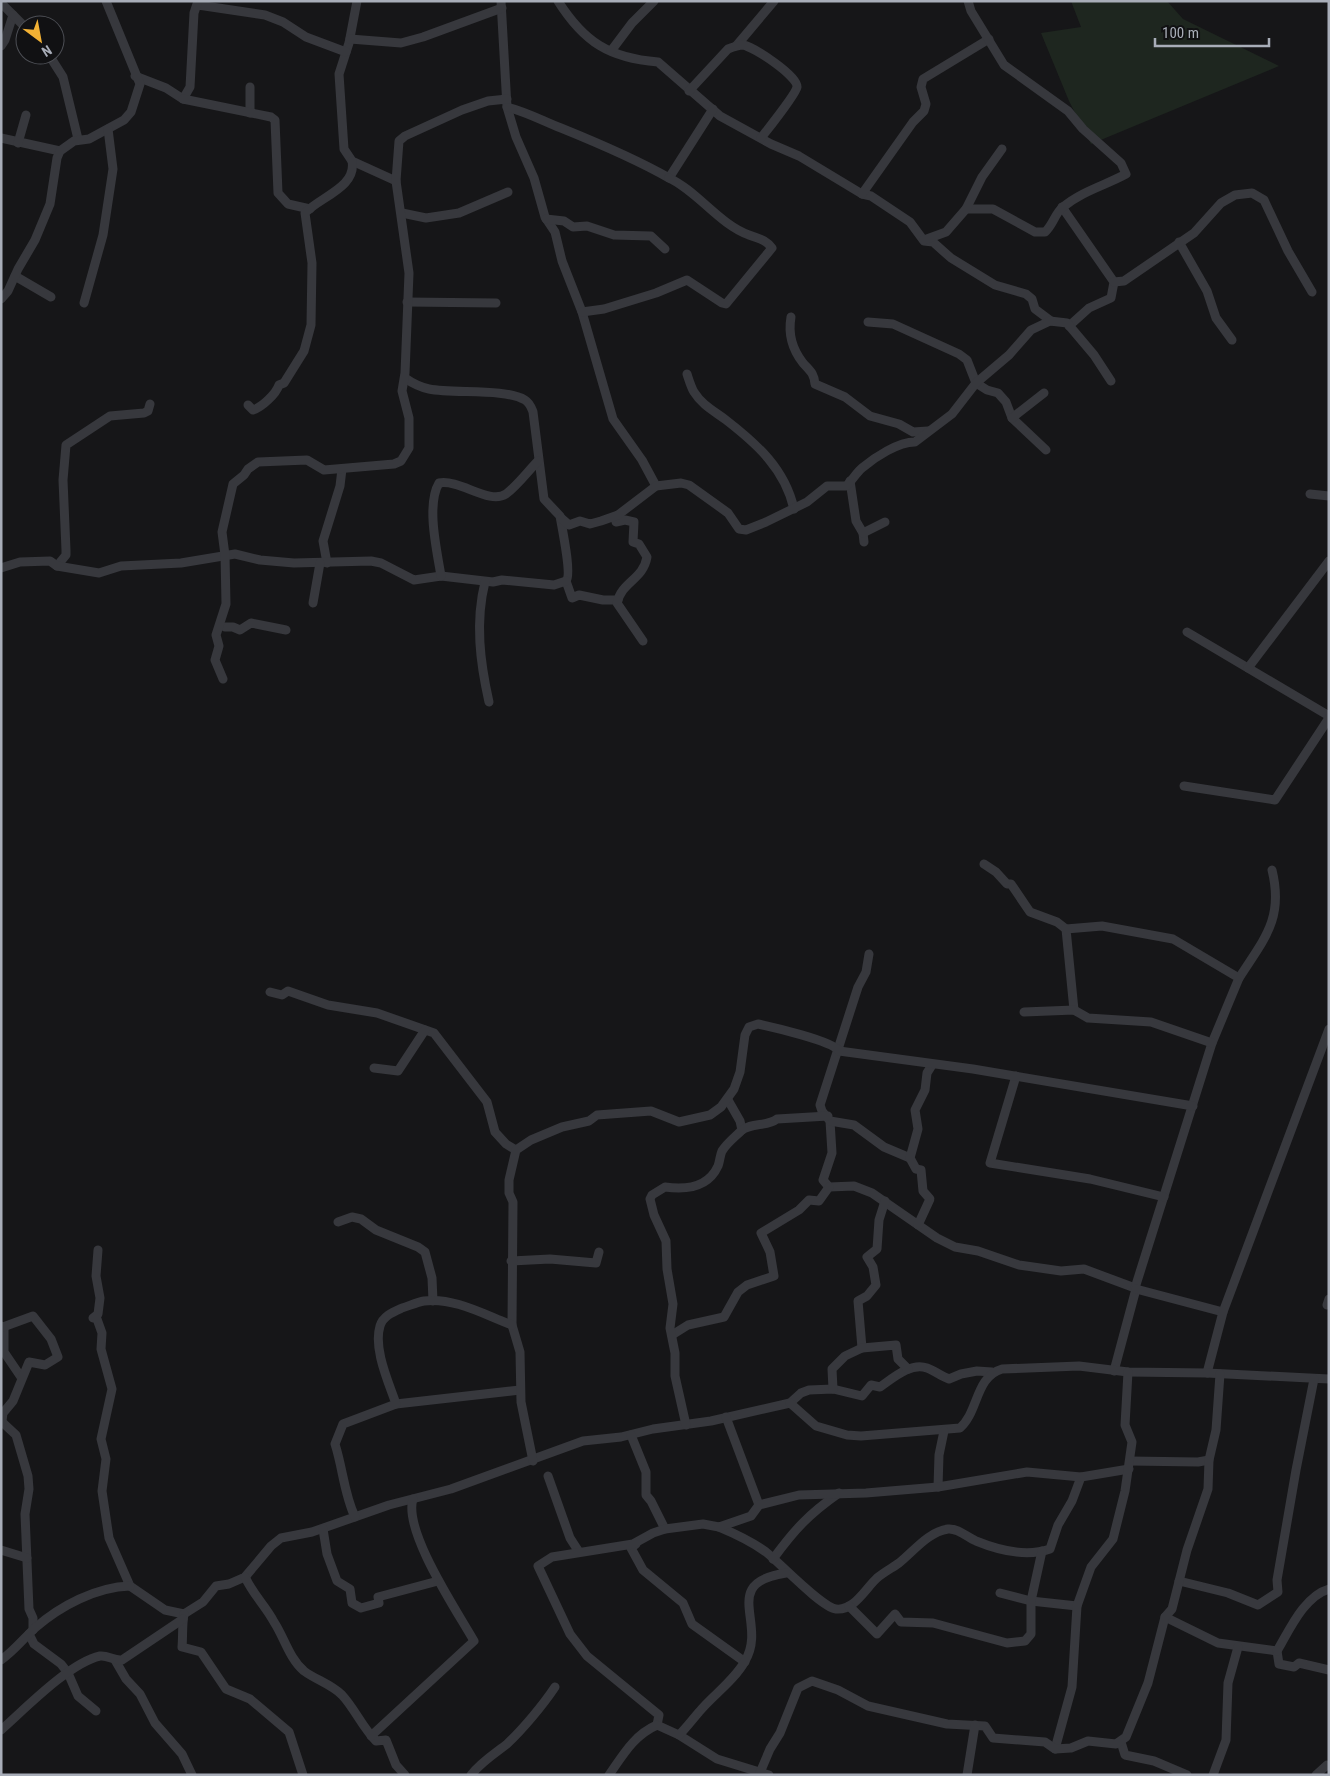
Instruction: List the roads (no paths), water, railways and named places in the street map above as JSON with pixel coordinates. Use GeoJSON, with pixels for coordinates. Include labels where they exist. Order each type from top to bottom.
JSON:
{"type":"FeatureCollection","features":[{"type":"Feature","properties":{"kind":"street"},"geometry":{"type":"LineString","coordinates":[[1,299],[8,291],[35,240],[50,204],[57,158],[60,151],[78,140],[89,138],[108,129],[124,120],[131,112],[140,84],[135,76],[106,1]]}},
{"type":"Feature","properties":{"kind":"street"},"geometry":{"type":"LineString","coordinates":[[248,405],[253,410],[262,406],[278,390],[279,385],[284,383],[304,351],[311,325],[312,264],[305,213],[348,180],[353,167],[352,161],[344,149],[339,74],[350,38],[357,1]]}},
{"type":"Feature","properties":{"kind":"street"},"geometry":{"type":"LineString","coordinates":[[558,1],[578,30],[599,46],[611,51],[658,62],[689,91],[727,120],[799,156],[862,194],[871,196],[910,222],[924,240],[934,242],[951,258],[994,285],[1026,294],[1032,299],[1035,309],[1051,322]]}},
{"type":"Feature","properties":{"kind":"street"},"geometry":{"type":"LineString","coordinates":[[611,51],[632,23],[654,1]]}},
{"type":"Feature","properties":{"kind":"street"},"geometry":{"type":"LineString","coordinates":[[737,46],[774,1]]}},
{"type":"Feature","properties":{"kind":"street"},"geometry":{"type":"LineString","coordinates":[[966,209],[993,209],[1040,233],[1050,228],[1062,208],[1092,188],[1126,174],[1125,169],[1064,107],[1010,71],[1001,60],[971,11],[968,1]]}},
{"type":"Feature","properties":{"kind":"street"},"geometry":{"type":"LineString","coordinates":[[1,3],[13,15],[1,46]]}},
{"type":"Feature","properties":{"kind":"street"},"geometry":{"type":"LineString","coordinates":[[183,99],[190,87],[194,13],[198,3],[265,15],[283,22],[306,37],[346,52]]}},
{"type":"Feature","properties":{"kind":"street"},"geometry":{"type":"LineString","coordinates":[[350,38],[401,43],[423,37],[501,5],[507,103],[521,150],[534,178],[546,219],[555,232],[562,261],[582,312],[613,419],[656,486]]}},
{"type":"Feature","properties":{"kind":"street"},"geometry":{"type":"LineString","coordinates":[[862,194],[913,122],[924,111],[926,104],[921,87],[924,79],[989,39]]}},
{"type":"Feature","properties":{"kind":"street"},"geometry":{"type":"LineString","coordinates":[[689,91],[728,49],[737,46],[749,48],[788,71],[796,81],[797,87],[793,96],[761,138]]}},
{"type":"Feature","properties":{"kind":"street"},"geometry":{"type":"LineString","coordinates":[[56,65],[63,76],[78,140]]}},
{"type":"Feature","properties":{"kind":"street"},"geometry":{"type":"LineString","coordinates":[[135,76],[166,88],[183,99],[250,112],[271,117],[275,120],[278,193],[288,204],[310,209]]}},
{"type":"Feature","properties":{"kind":"street"},"geometry":{"type":"LineString","coordinates":[[250,87],[250,112]]}},
{"type":"Feature","properties":{"kind":"street"},"geometry":{"type":"LineString","coordinates":[[223,679],[215,656],[219,646],[216,628],[224,619],[225,555],[222,532],[233,484],[244,475],[248,468],[258,462],[294,459],[307,460],[324,470],[342,469],[394,464],[405,456],[409,448],[409,418],[402,391],[409,273],[396,181],[399,141],[405,136],[462,110],[488,101],[507,103],[637,159],[685,186],[738,229],[765,240],[772,248],[726,304],[687,280],[656,294],[604,309],[582,312]]}},
{"type":"Feature","properties":{"kind":"street"},"geometry":{"type":"LineString","coordinates":[[669,178],[713,109]]}},
{"type":"Feature","properties":{"kind":"street"},"geometry":{"type":"LineString","coordinates":[[18,143],[26,115]]}},
{"type":"Feature","properties":{"kind":"street"},"geometry":{"type":"LineString","coordinates":[[84,303],[103,235],[113,169],[108,129]]}},
{"type":"Feature","properties":{"kind":"street"},"geometry":{"type":"LineString","coordinates":[[1,138],[60,151]]}},
{"type":"Feature","properties":{"kind":"street"},"geometry":{"type":"LineString","coordinates":[[924,240],[946,232],[966,209],[982,177],[1002,149]]}},
{"type":"Feature","properties":{"kind":"street"},"geometry":{"type":"LineString","coordinates":[[352,161],[396,181]]}},
{"type":"Feature","properties":{"kind":"street"},"geometry":{"type":"LineString","coordinates":[[402,214],[426,218],[460,213],[508,192]]}},
{"type":"Feature","properties":{"kind":"street"},"geometry":{"type":"LineString","coordinates":[[1114,282],[1124,281],[1194,233],[1221,203],[1235,196],[1252,193],[1264,200],[1288,251],[1312,292]]}},
{"type":"Feature","properties":{"kind":"street"},"geometry":{"type":"LineString","coordinates":[[1062,208],[1114,282],[1111,298],[1089,308],[1069,326]]}},
{"type":"Feature","properties":{"kind":"street"},"geometry":{"type":"LineString","coordinates":[[546,219],[564,221],[573,227],[587,226],[614,235],[651,236],[665,249]]}},
{"type":"Feature","properties":{"kind":"street"},"geometry":{"type":"LineString","coordinates":[[1179,242],[1207,291],[1216,318],[1232,340]]}},
{"type":"Feature","properties":{"kind":"street"},"geometry":{"type":"LineString","coordinates":[[15,276],[51,298]]}},
{"type":"Feature","properties":{"kind":"street"},"geometry":{"type":"LineString","coordinates":[[407,302],[496,303]]}},
{"type":"Feature","properties":{"kind":"street"},"geometry":{"type":"LineString","coordinates":[[790,317],[789,338],[800,358],[814,375],[815,384],[845,397],[863,413],[899,424],[912,432],[928,431]]}},
{"type":"Feature","properties":{"kind":"street"},"geometry":{"type":"LineString","coordinates":[[868,322],[893,324],[959,354],[967,360],[976,383],[987,390],[998,393],[1006,402],[1012,418],[1046,450]]}},
{"type":"Feature","properties":{"kind":"street"},"geometry":{"type":"LineString","coordinates":[[560,518],[570,526],[580,521],[593,524],[618,515],[656,486],[680,483],[689,485],[728,513],[739,529],[746,530],[810,500],[825,487],[830,485],[843,487],[849,484],[862,468],[883,453],[908,442],[915,442],[952,414],[976,383],[1010,355],[1031,330],[1051,322],[1067,323],[1112,380]]}},
{"type":"Feature","properties":{"kind":"street"},"geometry":{"type":"LineString","coordinates":[[687,374],[694,392],[709,409],[724,419],[771,459],[790,491],[794,508]]}},
{"type":"Feature","properties":{"kind":"street"},"geometry":{"type":"LineString","coordinates":[[1,568],[34,560],[50,561],[57,566],[99,572],[122,566],[181,563],[225,555],[242,555],[260,560],[323,563],[370,560],[381,563],[402,576],[414,580],[441,576],[485,582],[502,580],[554,585],[566,582],[569,578],[570,570],[562,537],[560,518],[558,512],[547,504],[544,499],[533,412],[526,400],[504,394],[458,393],[426,389],[404,378]]}},
{"type":"Feature","properties":{"kind":"street"},"geometry":{"type":"LineString","coordinates":[[1012,418],[1044,393]]}},
{"type":"Feature","properties":{"kind":"street"},"geometry":{"type":"LineString","coordinates":[[57,566],[66,555],[65,525],[59,514],[58,505],[63,482],[66,445],[110,416],[144,413],[148,410],[150,404]]}},
{"type":"Feature","properties":{"kind":"street"},"geometry":{"type":"LineString","coordinates":[[912,432],[915,442]]}},
{"type":"Feature","properties":{"kind":"street"},"geometry":{"type":"LineString","coordinates":[[441,576],[433,527],[435,491],[439,483],[452,481],[497,497],[505,495],[538,461]]}},
{"type":"Feature","properties":{"kind":"street"},"geometry":{"type":"LineString","coordinates":[[313,603],[323,563],[323,541],[340,486],[342,469]]}},
{"type":"Feature","properties":{"kind":"street"},"geometry":{"type":"LineString","coordinates":[[850,481],[856,521],[864,538],[885,522]]}},
{"type":"Feature","properties":{"kind":"street"},"geometry":{"type":"LineString","coordinates":[[1310,494],[1329,496]]}},
{"type":"Feature","properties":{"kind":"street"},"geometry":{"type":"LineString","coordinates":[[618,515],[616,522],[625,520],[634,522],[633,542],[639,544],[647,557],[642,573],[628,584],[617,603],[643,641]]}},
{"type":"Feature","properties":{"kind":"street"},"geometry":{"type":"LineString","coordinates":[[1248,668],[1329,561]]}},
{"type":"Feature","properties":{"kind":"street"},"geometry":{"type":"LineString","coordinates":[[485,582],[480,623],[481,664],[489,702]]}},
{"type":"Feature","properties":{"kind":"street"},"geometry":{"type":"LineString","coordinates":[[566,582],[572,598],[579,595],[603,600],[618,600]]}},
{"type":"Feature","properties":{"kind":"street"},"geometry":{"type":"LineString","coordinates":[[224,619],[240,630],[251,624],[286,630]]}},
{"type":"Feature","properties":{"kind":"street"},"geometry":{"type":"LineString","coordinates":[[1184,786],[1275,800],[1329,717],[1187,632]]}},
{"type":"Feature","properties":{"kind":"street"},"geometry":{"type":"LineString","coordinates":[[984,864],[996,872],[1007,884],[1011,884],[1030,912],[1057,922],[1066,929],[1102,926],[1172,939],[1239,978]]}},
{"type":"Feature","properties":{"kind":"street"},"geometry":{"type":"LineString","coordinates":[[1114,1371],[1136,1289],[1212,1044],[1239,978],[1273,922],[1277,897],[1272,870]]}},
{"type":"Feature","properties":{"kind":"street"},"geometry":{"type":"LineString","coordinates":[[1066,929],[1074,1010]]}},
{"type":"Feature","properties":{"kind":"street"},"geometry":{"type":"LineString","coordinates":[[829,1187],[823,1180],[832,1153],[829,1118],[822,1112],[820,1105],[839,1051],[858,987],[866,972],[869,954]]}},
{"type":"Feature","properties":{"kind":"street"},"geometry":{"type":"LineString","coordinates":[[270,992],[282,995],[288,991],[328,1005],[377,1013],[434,1033],[487,1102],[492,1125],[499,1138],[516,1150]]}},
{"type":"Feature","properties":{"kind":"street"},"geometry":{"type":"LineString","coordinates":[[1024,1012],[1074,1010],[1088,1018],[1151,1022],[1212,1044]]}},
{"type":"Feature","properties":{"kind":"street"},"geometry":{"type":"LineString","coordinates":[[533,1461],[523,1416],[520,1390],[520,1352],[512,1325],[513,1202],[508,1186],[516,1150],[531,1140],[562,1127],[589,1121],[597,1115],[650,1111],[679,1122],[710,1114],[728,1100],[740,1072],[745,1035],[753,1025],[770,1027],[821,1042],[836,1047],[839,1051],[1016,1076],[1193,1106]]}},
{"type":"Feature","properties":{"kind":"street"},"geometry":{"type":"LineString","coordinates":[[1207,1373],[1223,1312],[1329,1029]]}},
{"type":"Feature","properties":{"kind":"street"},"geometry":{"type":"LineString","coordinates":[[374,1068],[398,1071],[426,1030]]}},
{"type":"Feature","properties":{"kind":"street"},"geometry":{"type":"LineString","coordinates":[[910,1158],[918,1129],[915,1110],[925,1090],[927,1073],[932,1065]]}},
{"type":"Feature","properties":{"kind":"street"},"geometry":{"type":"LineString","coordinates":[[1016,1076],[990,1163],[1090,1179],[1164,1197]]}},
{"type":"Feature","properties":{"kind":"street"},"geometry":{"type":"LineString","coordinates":[[728,1100],[740,1122],[742,1130]]}},
{"type":"Feature","properties":{"kind":"street"},"geometry":{"type":"LineString","coordinates":[[686,1425],[675,1376],[670,1323],[673,1304],[667,1269],[666,1240],[654,1215],[650,1199],[652,1195],[665,1186],[683,1190],[706,1182],[718,1166],[721,1153],[742,1130],[771,1123],[777,1119],[829,1118],[854,1125],[884,1147],[910,1158],[916,1169],[921,1170],[923,1191],[930,1199],[918,1225]]}},
{"type":"Feature","properties":{"kind":"street"},"geometry":{"type":"LineString","coordinates":[[829,1187],[854,1186],[872,1193],[918,1225],[955,1247],[978,1251],[1019,1265],[1061,1271],[1084,1269],[1136,1289],[1223,1312]]}},
{"type":"Feature","properties":{"kind":"street"},"geometry":{"type":"LineString","coordinates":[[672,1336],[688,1325],[724,1317],[738,1292],[747,1285],[774,1276],[770,1252],[761,1233],[799,1210],[809,1200],[819,1201],[829,1187]]}},
{"type":"Feature","properties":{"kind":"street"},"geometry":{"type":"LineString","coordinates":[[862,1348],[858,1301],[867,1296],[876,1286],[873,1267],[867,1257],[877,1249],[879,1220],[885,1201]]}},
{"type":"Feature","properties":{"kind":"street"},"geometry":{"type":"LineString","coordinates":[[338,1222],[352,1217],[361,1219],[376,1230],[418,1247],[425,1252],[432,1278],[433,1301]]}},
{"type":"Feature","properties":{"kind":"street"},"geometry":{"type":"LineString","coordinates":[[98,1250],[96,1276],[100,1298],[98,1314],[93,1318],[97,1319],[102,1334],[101,1349],[112,1389],[101,1439],[106,1459],[102,1491],[109,1538],[130,1586],[165,1610],[184,1616]]}},
{"type":"Feature","properties":{"kind":"street"},"geometry":{"type":"LineString","coordinates":[[512,1261],[550,1258],[596,1263],[599,1252]]}},
{"type":"Feature","properties":{"kind":"street"},"geometry":{"type":"LineString","coordinates":[[396,1404],[382,1364],[378,1338],[380,1325],[390,1313],[422,1301],[433,1301],[452,1303],[512,1325]]}},
{"type":"Feature","properties":{"kind":"street"},"geometry":{"type":"LineString","coordinates":[[21,1377],[4,1352],[2,1326],[33,1316],[55,1347],[58,1357],[55,1361],[45,1365],[29,1362],[21,1377],[15,1395],[2,1417],[16,1435],[28,1476],[29,1489],[25,1514],[29,1609],[33,1618],[31,1632],[34,1644],[61,1664],[68,1673],[78,1696],[96,1710]]}},
{"type":"Feature","properties":{"kind":"street"},"geometry":{"type":"LineString","coordinates":[[833,1389],[832,1369],[845,1356],[862,1348],[896,1345],[898,1358],[908,1369]]}},
{"type":"Feature","properties":{"kind":"street"},"geometry":{"type":"LineString","coordinates":[[1,1730],[33,1700],[68,1673],[97,1657],[107,1656],[119,1661],[126,1658],[203,1602],[216,1586],[229,1584],[245,1577],[277,1539],[323,1529],[355,1517],[451,1489],[583,1442],[686,1425],[790,1403],[801,1393],[809,1390],[833,1389],[862,1396],[871,1385],[880,1387],[908,1369],[926,1368],[949,1379],[969,1372],[1079,1366],[1128,1372],[1207,1373],[1329,1379]]}},
{"type":"Feature","properties":{"kind":"street"},"geometry":{"type":"LineString","coordinates":[[790,1403],[816,1426],[847,1435],[944,1431],[960,1428],[966,1423],[985,1380],[992,1372]]}},
{"type":"Feature","properties":{"kind":"street"},"geometry":{"type":"LineString","coordinates":[[1055,1749],[1072,1687],[1077,1606],[1091,1568],[1112,1539],[1130,1465],[1132,1442],[1125,1425],[1128,1372]]}},
{"type":"Feature","properties":{"kind":"street"},"geometry":{"type":"LineString","coordinates":[[759,1773],[780,1732],[798,1688],[812,1681],[838,1690],[868,1706],[947,1724],[986,1726],[993,1738],[1046,1742],[1055,1749],[1071,1748],[1088,1741],[1110,1744],[1121,1742],[1126,1737],[1148,1683],[1165,1616],[1172,1609],[1208,1489],[1209,1460],[1216,1430],[1220,1374]]}},
{"type":"Feature","properties":{"kind":"street"},"geometry":{"type":"LineString","coordinates":[[1179,1581],[1228,1593],[1258,1605],[1278,1592],[1277,1580],[1314,1379]]}},
{"type":"Feature","properties":{"kind":"street"},"geometry":{"type":"LineString","coordinates":[[355,1517],[347,1500],[342,1466],[334,1444],[343,1424],[396,1404],[520,1390]]}},
{"type":"Feature","properties":{"kind":"street"},"geometry":{"type":"LineString","coordinates":[[726,1417],[758,1505]]}},
{"type":"Feature","properties":{"kind":"street"},"geometry":{"type":"LineString","coordinates":[[938,1487],[939,1455],[944,1431]]}},
{"type":"Feature","properties":{"kind":"street"},"geometry":{"type":"LineString","coordinates":[[631,1435],[646,1472],[646,1495],[652,1500],[666,1529]]}},
{"type":"Feature","properties":{"kind":"street"},"geometry":{"type":"LineString","coordinates":[[719,1527],[751,1516],[758,1505],[799,1495],[866,1493],[938,1487],[1032,1471],[1081,1477],[1130,1465],[1209,1460]]}},
{"type":"Feature","properties":{"kind":"street"},"geometry":{"type":"LineString","coordinates":[[548,1476],[570,1538],[579,1552]]}},
{"type":"Feature","properties":{"kind":"street"},"geometry":{"type":"LineString","coordinates":[[745,1662],[692,1624],[683,1603],[643,1570],[631,1548],[653,1533],[666,1529],[703,1524],[719,1527],[742,1537],[773,1558],[786,1573],[828,1606],[835,1609],[849,1606],[914,1548],[945,1530],[953,1529],[976,1541],[1001,1549],[1026,1552],[1042,1551],[1052,1547],[1050,1544],[1072,1501],[1081,1477]]}},
{"type":"Feature","properties":{"kind":"street"},"geometry":{"type":"LineString","coordinates":[[773,1558],[795,1529],[815,1510],[840,1493]]}},
{"type":"Feature","properties":{"kind":"street"},"geometry":{"type":"LineString","coordinates":[[371,1736],[474,1642],[438,1581],[414,1524],[411,1506],[414,1499]]}},
{"type":"Feature","properties":{"kind":"street"},"geometry":{"type":"LineString","coordinates":[[323,1529],[326,1554],[337,1582],[350,1589],[352,1603],[360,1608],[379,1603],[378,1597],[438,1581]]}},
{"type":"Feature","properties":{"kind":"street"},"geometry":{"type":"LineString","coordinates":[[638,1542],[552,1557],[538,1566],[570,1634],[587,1656],[659,1715],[657,1725]]}},
{"type":"Feature","properties":{"kind":"street"},"geometry":{"type":"LineString","coordinates":[[1,1550],[27,1558]]}},
{"type":"Feature","properties":{"kind":"street"},"geometry":{"type":"LineString","coordinates":[[849,1606],[877,1634],[895,1614],[901,1622],[933,1623],[1008,1643],[1020,1643],[1028,1637],[1032,1629],[1031,1601],[1042,1551]]}},
{"type":"Feature","properties":{"kind":"street"},"geometry":{"type":"LineString","coordinates":[[679,1734],[745,1662],[752,1642],[752,1628],[747,1601],[752,1587],[769,1577],[786,1573]]}},
{"type":"Feature","properties":{"kind":"street"},"geometry":{"type":"LineString","coordinates":[[245,1577],[254,1596],[274,1622],[289,1652],[298,1664],[304,1671],[324,1681],[342,1696],[364,1728],[376,1741],[386,1740],[396,1765],[405,1775]]}},
{"type":"Feature","properties":{"kind":"street"},"geometry":{"type":"LineString","coordinates":[[1,1660],[45,1620],[98,1591],[115,1586],[130,1586]]}},
{"type":"Feature","properties":{"kind":"street"},"geometry":{"type":"LineString","coordinates":[[1329,1590],[1321,1592],[1304,1610],[1277,1652],[1279,1664],[1294,1668],[1299,1663],[1329,1670]]}},
{"type":"Feature","properties":{"kind":"street"},"geometry":{"type":"LineString","coordinates":[[1000,1593],[1031,1601],[1077,1606]]}},
{"type":"Feature","properties":{"kind":"street"},"geometry":{"type":"LineString","coordinates":[[184,1616],[184,1629],[180,1637],[182,1647],[201,1652],[226,1689],[250,1699],[289,1732],[303,1775]]}},
{"type":"Feature","properties":{"kind":"street"},"geometry":{"type":"LineString","coordinates":[[1165,1616],[1218,1643],[1277,1652]]}},
{"type":"Feature","properties":{"kind":"street"},"geometry":{"type":"LineString","coordinates":[[33,1618],[45,1620]]}},
{"type":"Feature","properties":{"kind":"street"},"geometry":{"type":"LineString","coordinates":[[1213,1775],[1226,1740],[1228,1683],[1238,1647]]}},
{"type":"Feature","properties":{"kind":"street"},"geometry":{"type":"LineString","coordinates":[[115,1660],[126,1679],[140,1694],[155,1723],[182,1754],[192,1775]]}},
{"type":"Feature","properties":{"kind":"street"},"geometry":{"type":"LineString","coordinates":[[471,1775],[484,1761],[512,1739],[546,1702],[555,1687]]}},
{"type":"Feature","properties":{"kind":"street"},"geometry":{"type":"LineString","coordinates":[[609,1775],[634,1740],[645,1730],[657,1725],[679,1734],[717,1759],[769,1775]]}},
{"type":"Feature","properties":{"kind":"street"},"geometry":{"type":"LineString","coordinates":[[967,1775],[975,1725]]}},
{"type":"Feature","properties":{"kind":"street"},"geometry":{"type":"LineString","coordinates":[[1121,1742],[1124,1755],[1154,1761],[1187,1775]]}},
{"type":"Feature","properties":{"kind":"street"},"geometry":{"type":"LineString","coordinates":[[1316,1775],[1327,1765],[1329,1766]]}}]}
